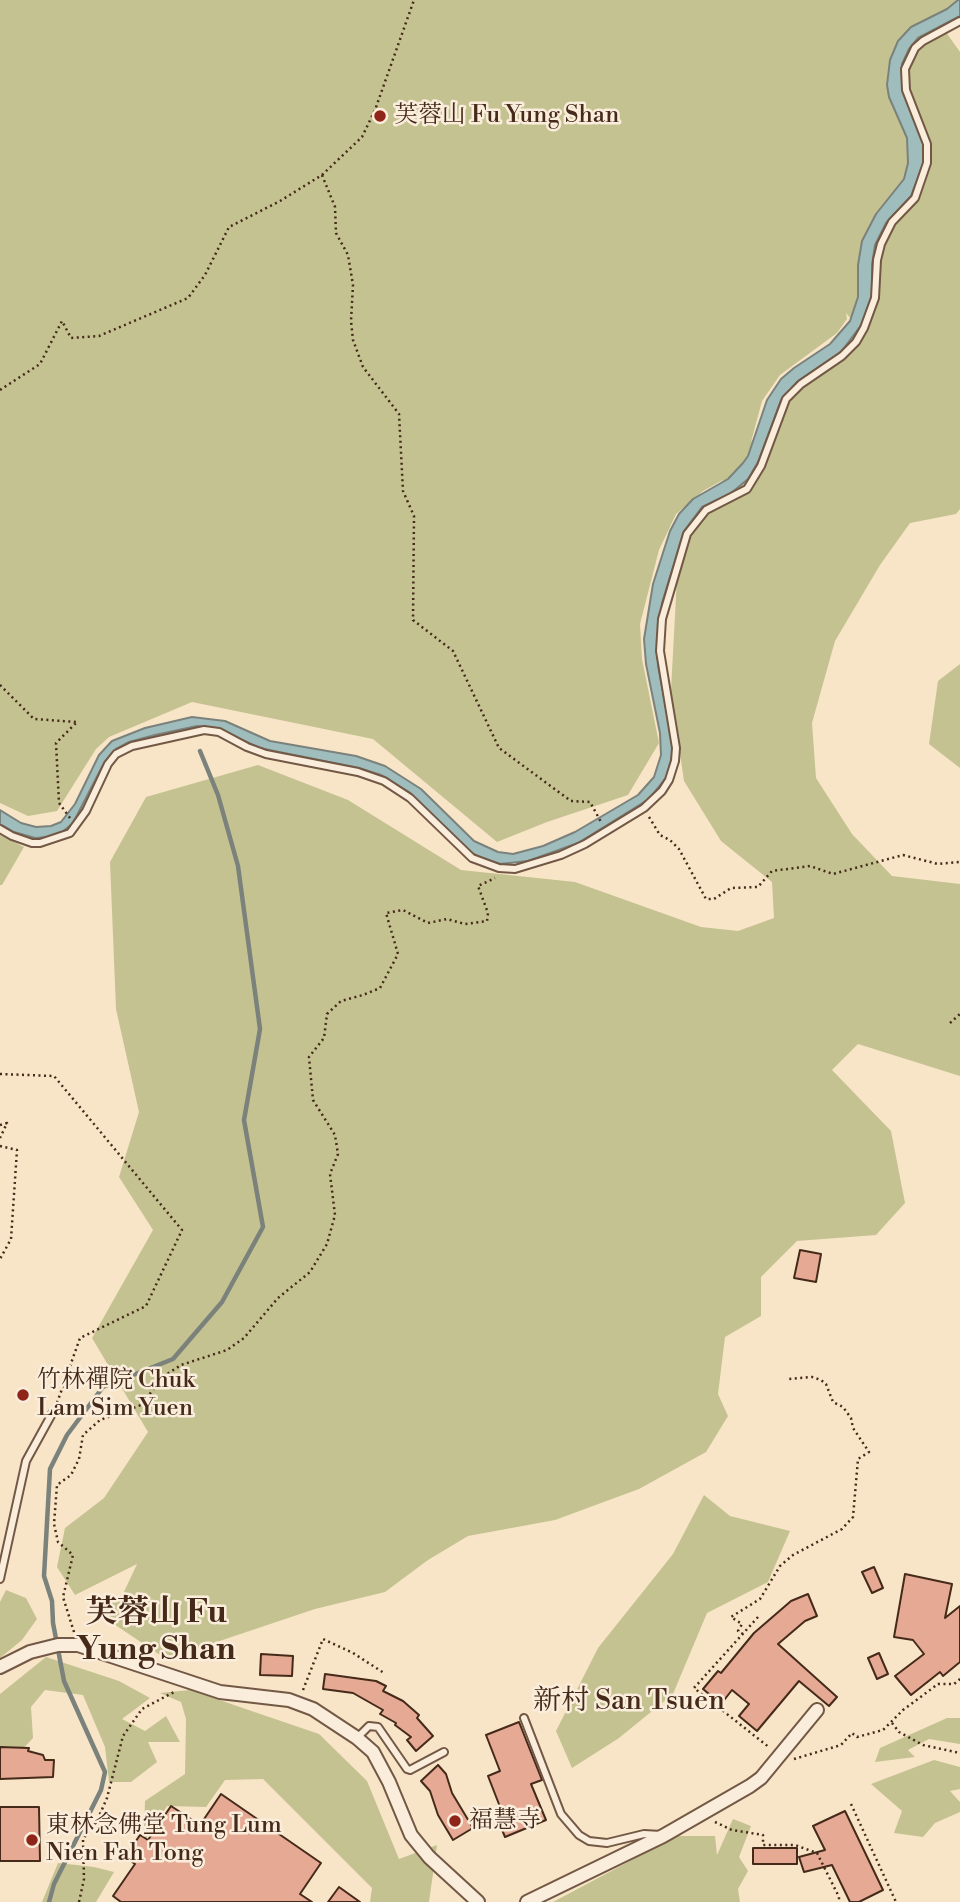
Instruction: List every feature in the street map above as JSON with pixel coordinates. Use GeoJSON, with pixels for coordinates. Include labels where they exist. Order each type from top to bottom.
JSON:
{"type":"FeatureCollection","features":[{"type":"Feature","properties":{"kind":"street"},"geometry":{"type":"LineString","coordinates":[[4,1665],[30,1652],[58,1645],[82,1646],[220,1692],[289,1700],[313,1709],[357,1738],[375,1756],[411,1835],[429,1857],[478,1902]]}},
{"type":"Feature","properties":{"kind":"street"},"geometry":{"type":"LineString","coordinates":[[527,1902],[663,1836],[755,1783],[817,1710]]}},
{"type":"Feature","properties":{"kind":"lane"},"geometry":{"type":"LineString","coordinates":[[0,829],[22,841],[40,843],[70,833],[116,754],[132,746],[212,730],[266,754],[358,772],[384,781],[410,798],[472,858],[499,868],[515,869],[561,855],[644,808],[662,791],[676,761],[660,651],[662,619],[687,534],[706,510],[747,489],[753,482],[786,399],[801,384],[842,356],[856,342],[864,328],[875,298],[877,260],[881,244],[892,222],[915,198],[927,163],[927,144],[906,90],[905,69],[915,48],[923,41],[960,21]]}},
{"type":"Feature","properties":{"kind":"lane"},"geometry":{"type":"LineString","coordinates":[[0,1579],[26,1461],[53,1412]]}},
{"type":"Feature","properties":{"kind":"lane"},"geometry":{"type":"LineString","coordinates":[[524,1718],[561,1814],[579,1835],[607,1843],[644,1834],[663,1836]]}},
{"type":"Feature","properties":{"kind":"lane"},"geometry":{"type":"LineString","coordinates":[[357,1738],[369,1726],[379,1727],[408,1770],[444,1752]]}},
{"type":"Feature","properties":{"kind":"path"},"geometry":{"type":"LineString","coordinates":[[0,390],[40,364],[62,321],[71,338],[99,336],[188,298],[205,275],[229,227],[280,201],[322,175],[362,137],[375,110],[414,0]]}},
{"type":"Feature","properties":{"kind":"path"},"geometry":{"type":"LineString","coordinates":[[322,175],[335,207],[336,233],[348,255],[354,285],[351,321],[353,340],[363,367],[399,414],[403,491],[414,516],[413,620],[453,651],[499,748],[571,801],[590,803],[606,831]]}},
{"type":"Feature","properties":{"kind":"path"},"geometry":{"type":"LineString","coordinates":[[0,685],[34,719],[77,722],[56,743],[59,803],[76,826]]}},
{"type":"Feature","properties":{"kind":"path"},"geometry":{"type":"LineString","coordinates":[[644,808],[660,835],[679,849],[706,899],[715,899],[731,888],[758,887],[772,871],[810,866],[833,874],[903,855],[938,864],[960,862]]}},
{"type":"Feature","properties":{"kind":"path"},"geometry":{"type":"LineString","coordinates":[[82,1646],[63,1597],[73,1555],[58,1542],[54,1524],[57,1485],[71,1475],[79,1459],[83,1435],[100,1420],[141,1405],[164,1376],[181,1365],[228,1350],[244,1338],[278,1298],[310,1272],[327,1244],[335,1214],[330,1174],[338,1154],[335,1135],[313,1100],[309,1056],[324,1038],[327,1014],[341,1000],[380,988],[398,954],[386,913],[403,910],[428,923],[447,919],[465,924],[487,921],[488,913],[478,886],[515,869]]}},
{"type":"Feature","properties":{"kind":"path"},"geometry":{"type":"LineString","coordinates":[[950,1023],[960,1014]]}},
{"type":"Feature","properties":{"kind":"path"},"geometry":{"type":"LineString","coordinates":[[0,1074],[54,1076],[181,1230],[146,1306],[79,1338],[53,1412]]}},
{"type":"Feature","properties":{"kind":"path"},"geometry":{"type":"LineString","coordinates":[[0,1125],[6,1123],[0,1138]]}},
{"type":"Feature","properties":{"kind":"path"},"geometry":{"type":"LineString","coordinates":[[0,1146],[17,1150],[11,1239],[0,1259]]}},
{"type":"Feature","properties":{"kind":"path"},"geometry":{"type":"LineString","coordinates":[[743,1634],[738,1631],[742,1624],[731,1617],[760,1599],[780,1566],[793,1555],[842,1529],[853,1517],[858,1459],[869,1452],[853,1429],[843,1407],[833,1402],[821,1380],[812,1377],[788,1379]]}},
{"type":"Feature","properties":{"kind":"path"},"geometry":{"type":"LineString","coordinates":[[758,1617],[694,1688],[786,1760],[810,1756],[841,1745],[852,1734],[857,1737],[883,1730],[903,1710],[939,1685],[954,1684],[960,1679]]}},
{"type":"Feature","properties":{"kind":"path"},"geometry":{"type":"LineString","coordinates":[[299,1703],[323,1639],[384,1672]]}},
{"type":"Feature","properties":{"kind":"path"},"geometry":{"type":"LineString","coordinates":[[79,1902],[83,1879],[83,1839],[97,1821],[107,1798],[123,1736],[142,1709],[174,1692],[162,1686]]}},
{"type":"Feature","properties":{"kind":"path"},"geometry":{"type":"LineString","coordinates":[[892,1723],[899,1732],[923,1745],[960,1753]]}},
{"type":"Feature","properties":{"kind":"path"},"geometry":{"type":"LineString","coordinates":[[851,1804],[896,1902]]}},
{"type":"Feature","properties":{"kind":"path"},"geometry":{"type":"LineString","coordinates":[[732,1830],[763,1835],[763,1845],[795,1845],[817,1853],[839,1902]]}},
{"type":"Feature","properties":{"kind":"shaded area"},"geometry":{"type":"Polygon","coordinates":[[[0,0],[959,0],[943,28],[960,52],[960,509],[956,514],[910,523],[880,565],[835,641],[812,723],[816,778],[852,834],[892,876],[960,884],[960,1076],[858,1044],[832,1070],[891,1131],[905,1203],[876,1235],[797,1241],[761,1277],[761,1316],[725,1337],[718,1394],[728,1416],[706,1452],[639,1489],[555,1520],[468,1536],[428,1560],[385,1592],[315,1609],[166,1659],[93,1610],[123,1594],[137,1564],[75,1595],[57,1567],[65,1528],[104,1498],[148,1432],[92,1338],[153,1230],[119,1177],[139,1112],[116,1009],[110,862],[146,797],[258,765],[348,800],[461,870],[575,882],[701,927],[738,931],[774,918],[772,882],[721,841],[684,781],[671,690],[678,559],[723,480],[703,491],[676,514],[659,550],[640,624],[642,659],[659,743],[628,795],[497,842],[373,739],[192,702],[109,737],[96,749],[57,811],[28,816],[0,803],[0,0]],[[846,313],[847,319],[837,333],[780,375],[762,401],[751,442],[793,385],[858,327],[846,313]]]}},
{"type":"Feature","properties":{"kind":"shaded area"},"geometry":{"type":"Polygon","coordinates":[[[960,664],[960,768],[929,744],[938,681],[960,664]]]}},
{"type":"Feature","properties":{"kind":"shaded area"},"geometry":{"type":"Polygon","coordinates":[[[0,835],[24,847],[2,885],[0,885],[0,835]]]}},
{"type":"Feature","properties":{"kind":"shaded area"},"geometry":{"type":"Polygon","coordinates":[[[704,1495],[730,1516],[790,1531],[768,1582],[707,1613],[673,1694],[619,1738],[572,1768],[556,1731],[598,1648],[673,1554],[704,1495]]]}},
{"type":"Feature","properties":{"kind":"shaded area"},"geometry":{"type":"Polygon","coordinates":[[[6,1590],[26,1598],[37,1619],[22,1640],[0,1658],[0,1602],[6,1590]]]}},
{"type":"Feature","properties":{"kind":"shaded area"},"geometry":{"type":"Polygon","coordinates":[[[46,1657],[119,1681],[150,1698],[122,1719],[145,1731],[166,1716],[180,1742],[148,1742],[157,1762],[131,1782],[109,1782],[105,1747],[83,1695],[45,1690],[31,1707],[33,1738],[17,1755],[0,1750],[0,1694],[46,1657]]]}},
{"type":"Feature","properties":{"kind":"shaded area"},"geometry":{"type":"Polygon","coordinates":[[[190,1690],[319,1734],[367,1781],[399,1859],[437,1845],[429,1902],[370,1902],[372,1888],[263,1779],[225,1780],[206,1807],[167,1806],[137,1853],[144,1829],[145,1801],[185,1774],[186,1719],[181,1702],[160,1693],[190,1690]]]}},
{"type":"Feature","properties":{"kind":"shaded area"},"geometry":{"type":"Polygon","coordinates":[[[947,1718],[960,1718],[960,1744],[929,1739],[908,1750],[915,1757],[875,1762],[880,1748],[947,1718]]]}},
{"type":"Feature","properties":{"kind":"shaded area"},"geometry":{"type":"Polygon","coordinates":[[[934,1760],[960,1767],[960,1789],[950,1791],[960,1802],[960,1812],[935,1823],[923,1837],[894,1833],[902,1811],[871,1784],[934,1760]]]}},
{"type":"Feature","properties":{"kind":"shaded area"},"geometry":{"type":"Polygon","coordinates":[[[733,1819],[751,1826],[739,1857],[748,1871],[738,1889],[740,1902],[553,1902],[677,1836],[715,1836],[717,1855],[733,1819]]]}},
{"type":"Feature","properties":{"kind":"shaded area"},"geometry":{"type":"Polygon","coordinates":[[[58,1863],[114,1872],[96,1902],[42,1902],[58,1863]]]}},
{"type":"Feature","properties":{"kind":"water"},"geometry":{"type":"Polygon","coordinates":[[[958,0],[960,16],[918,38],[902,64],[902,90],[923,143],[923,164],[911,196],[886,223],[875,245],[872,296],[862,324],[841,352],[798,381],[781,400],[758,462],[748,479],[730,494],[702,507],[684,531],[662,603],[657,646],[672,740],[672,757],[666,778],[649,799],[578,843],[528,861],[500,864],[469,851],[409,792],[381,775],[259,748],[220,729],[197,726],[129,742],[116,749],[104,763],[73,823],[61,833],[35,838],[14,832],[0,824],[0,810],[21,823],[36,827],[61,822],[75,804],[99,755],[112,741],[145,728],[192,717],[225,721],[270,741],[356,756],[385,766],[421,789],[474,841],[498,852],[513,854],[543,846],[575,832],[638,795],[654,777],[661,755],[660,733],[646,664],[644,639],[653,584],[670,531],[679,514],[693,499],[728,479],[743,463],[748,456],[767,400],[781,379],[830,344],[850,321],[858,297],[858,265],[862,241],[876,214],[904,179],[908,163],[907,138],[889,97],[887,85],[890,60],[898,41],[911,27],[947,9],[958,0]]]}},
{"type":"Feature","properties":{"kind":"building"},"geometry":{"type":"Polygon","coordinates":[[[800,1250],[821,1254],[816,1282],[794,1278],[800,1250]]]}},
{"type":"Feature","properties":{"kind":"building"},"geometry":{"type":"Polygon","coordinates":[[[874,1567],[883,1588],[872,1593],[862,1572],[874,1567]]]}},
{"type":"Feature","properties":{"kind":"building"},"geometry":{"type":"Polygon","coordinates":[[[905,1574],[952,1584],[945,1618],[960,1606],[960,1662],[943,1676],[940,1672],[911,1695],[895,1676],[924,1654],[913,1640],[894,1637],[905,1574]]]}},
{"type":"Feature","properties":{"kind":"building"},"geometry":{"type":"Polygon","coordinates":[[[808,1594],[817,1616],[805,1621],[778,1644],[837,1697],[829,1706],[799,1681],[757,1731],[739,1716],[749,1704],[732,1690],[721,1704],[703,1689],[718,1671],[721,1673],[754,1633],[791,1601],[808,1594]]]}},
{"type":"Feature","properties":{"kind":"building"},"geometry":{"type":"Polygon","coordinates":[[[879,1653],[888,1674],[877,1679],[868,1658],[879,1653]]]}},
{"type":"Feature","properties":{"kind":"building"},"geometry":{"type":"Polygon","coordinates":[[[261,1654],[293,1656],[292,1676],[260,1675],[261,1654]]]}},
{"type":"Feature","properties":{"kind":"building"},"geometry":{"type":"Polygon","coordinates":[[[325,1674],[376,1681],[386,1686],[383,1691],[403,1701],[419,1715],[417,1718],[433,1736],[416,1751],[407,1740],[411,1737],[395,1725],[396,1723],[380,1714],[383,1710],[353,1693],[323,1689],[325,1674]]]}},
{"type":"Feature","properties":{"kind":"building"},"geometry":{"type":"Polygon","coordinates":[[[519,1722],[542,1780],[531,1784],[546,1820],[505,1837],[496,1815],[502,1812],[488,1776],[500,1771],[486,1735],[519,1722]]]}},
{"type":"Feature","properties":{"kind":"building"},"geometry":{"type":"Polygon","coordinates":[[[0,1747],[29,1748],[28,1751],[43,1755],[45,1760],[54,1760],[53,1777],[0,1779],[0,1747]]]}},
{"type":"Feature","properties":{"kind":"building"},"geometry":{"type":"Polygon","coordinates":[[[438,1765],[446,1774],[452,1793],[473,1828],[453,1840],[438,1815],[430,1791],[421,1781],[438,1765]]]}},
{"type":"Feature","properties":{"kind":"building"},"geometry":{"type":"Polygon","coordinates":[[[221,1794],[321,1863],[300,1894],[312,1902],[121,1902],[113,1896],[135,1864],[125,1857],[140,1835],[148,1840],[171,1806],[200,1825],[221,1794]]]}},
{"type":"Feature","properties":{"kind":"building"},"geometry":{"type":"Polygon","coordinates":[[[0,1807],[39,1807],[40,1861],[0,1861],[0,1807]]]}},
{"type":"Feature","properties":{"kind":"building"},"geometry":{"type":"Polygon","coordinates":[[[845,1811],[883,1890],[859,1902],[850,1902],[832,1865],[804,1872],[799,1857],[825,1850],[813,1826],[845,1811]]]}},
{"type":"Feature","properties":{"kind":"building"},"geometry":{"type":"Polygon","coordinates":[[[753,1848],[797,1848],[797,1864],[753,1864],[753,1848]]]}},
{"type":"Feature","properties":{"kind":"building"},"geometry":{"type":"Polygon","coordinates":[[[339,1887],[360,1902],[328,1902],[339,1887]]]}},
{"type":"Feature","properties":{"kind":"waterway"},"geometry":{"type":"LineString","coordinates":[[49,1902],[54,1884],[101,1790],[105,1772],[64,1681],[53,1623],[52,1601],[44,1576],[50,1469],[67,1435],[103,1387],[173,1359],[222,1302],[263,1227],[244,1120],[260,1029],[238,866],[218,795],[200,751]]}},
{"type":"Feature","properties":{"kind":"place","name":"芙蓉山 Fu Yung Shan"},"geometry":{"type":"Point","coordinates":[380,116]}},
{"type":"Feature","properties":{"kind":"place","name":"竹林禪院 Chuk Lam Sim Yuen"},"geometry":{"type":"Point","coordinates":[23,1395]}},
{"type":"Feature","properties":{"kind":"place","name":"福慧寺"},"geometry":{"type":"Point","coordinates":[455,1821]}},
{"type":"Feature","properties":{"kind":"place","name":"東林念佛堂 Tung Lum Nien Fah Tong"},"geometry":{"type":"Point","coordinates":[32,1840]}},
{"type":"Feature","properties":{"kind":"district","name":"芙蓉山 Fu Yung Shan"},"geometry":{"type":"Point","coordinates":[156,1632]}},
{"type":"Feature","properties":{"kind":"district","name":"新村 San Tsuen"},"geometry":{"type":"Point","coordinates":[629,1702]}}]}
